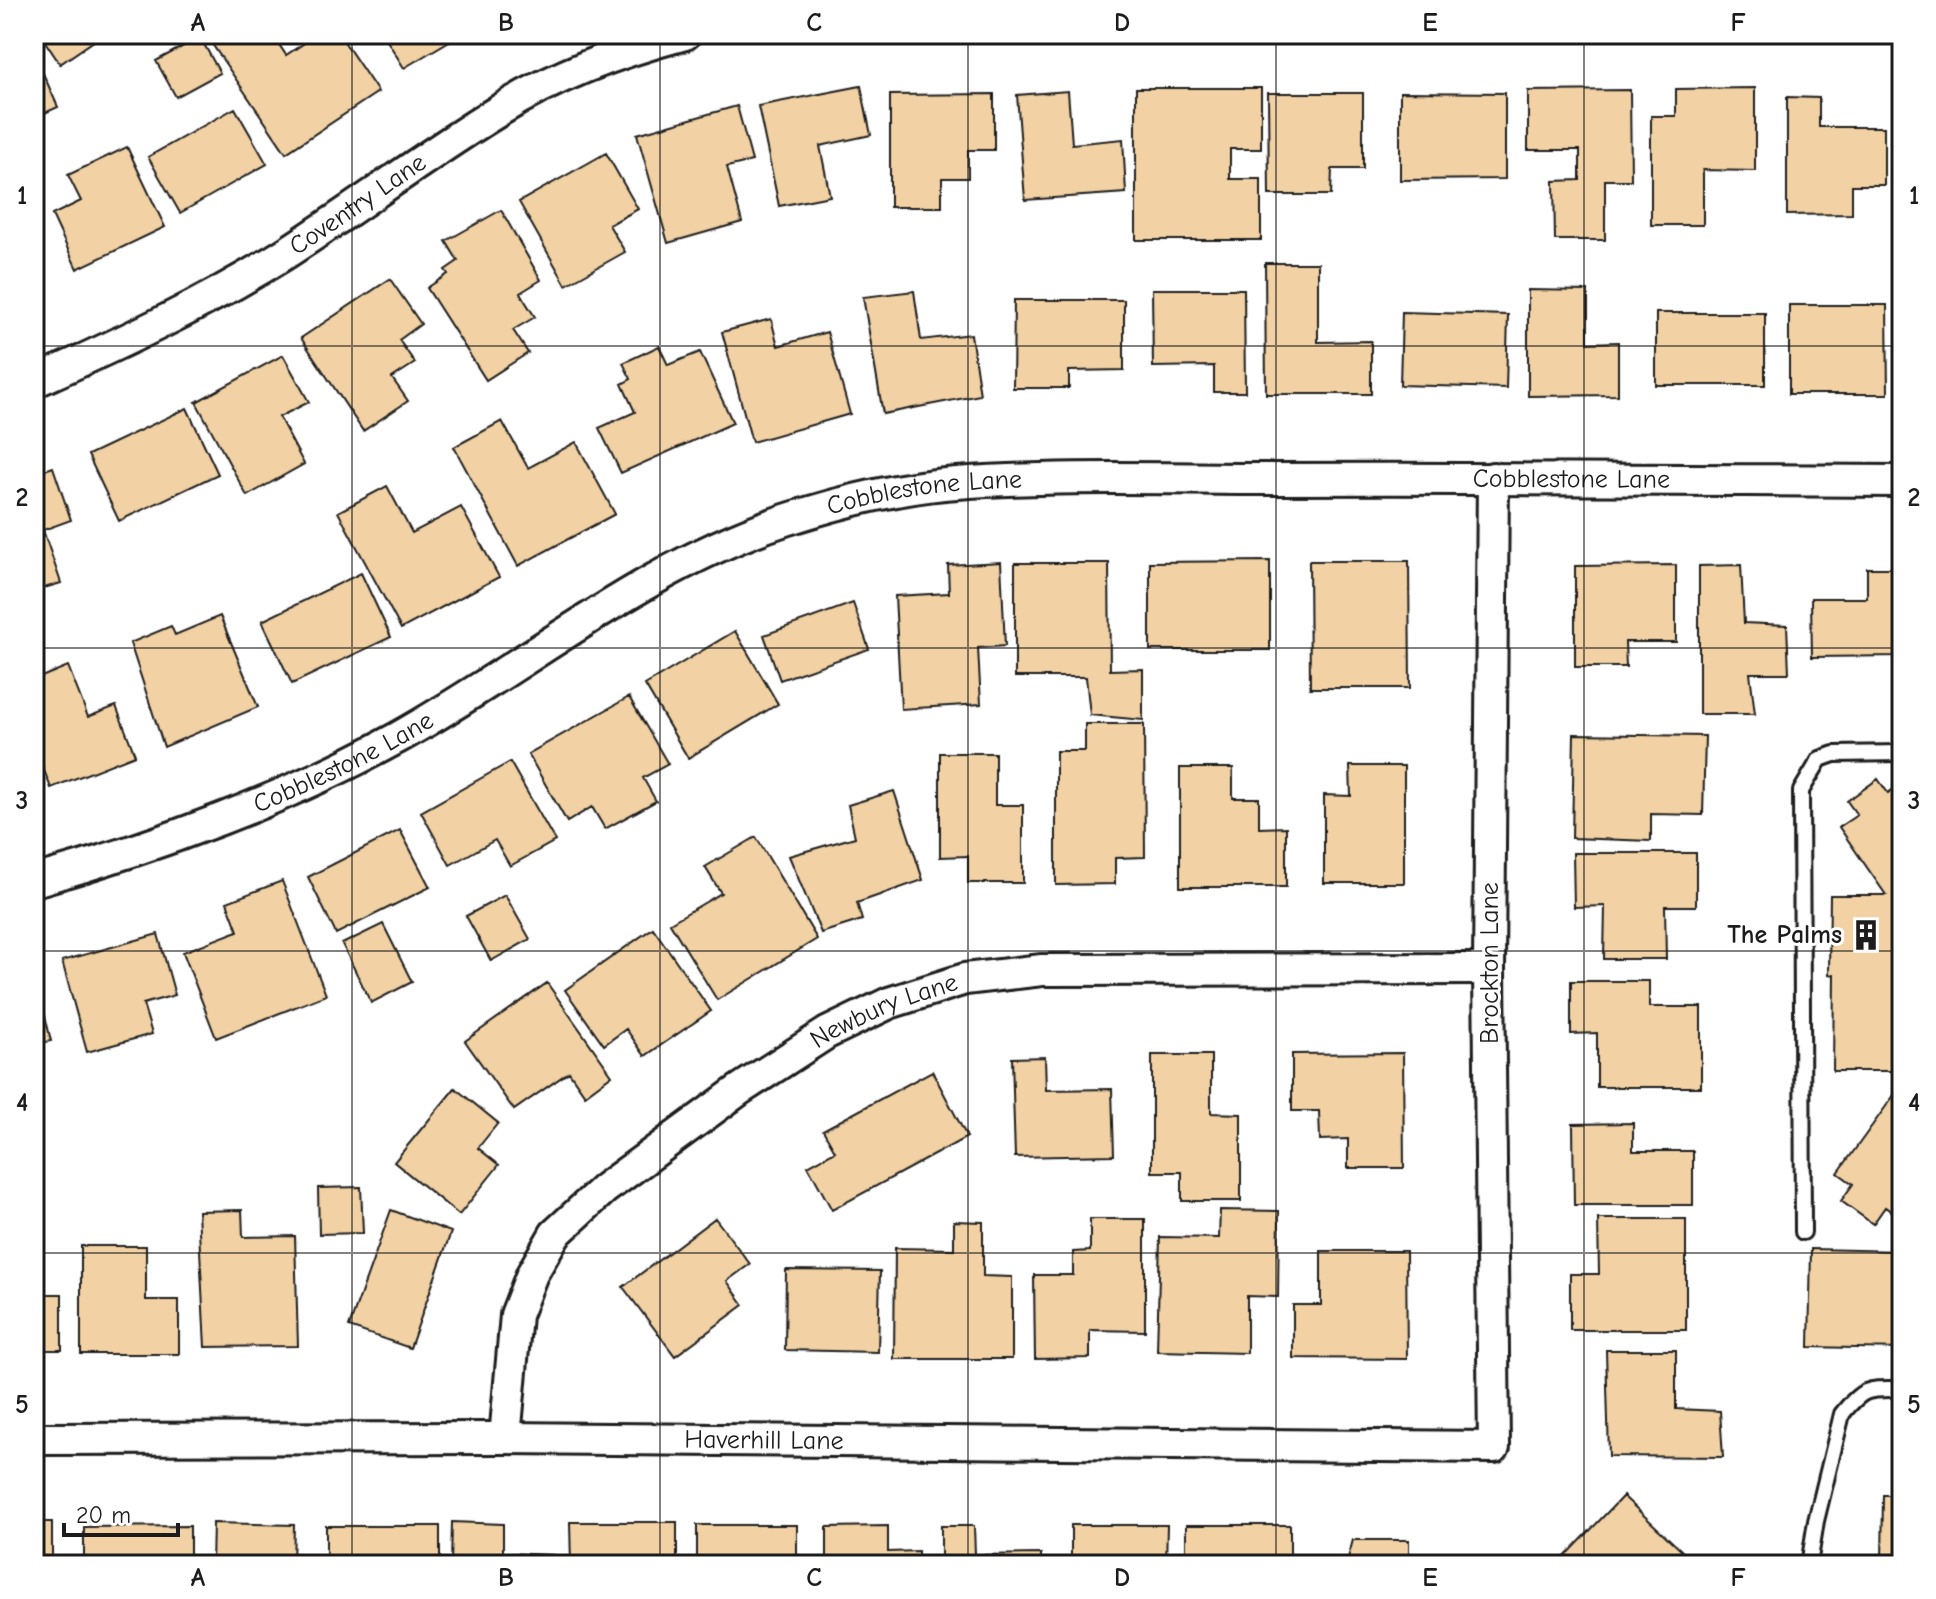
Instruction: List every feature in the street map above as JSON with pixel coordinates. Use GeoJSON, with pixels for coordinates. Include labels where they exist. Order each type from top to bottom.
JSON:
{"type":"FeatureCollection","features":[{"type":"Feature","properties":{"kind":"street","name":"Coventry Lane"},"geometry":{"type":"LineString","coordinates":[[34,382],[165,323],[282,255],[503,108],[582,68],[685,34]]}},
{"type":"Feature","properties":{"kind":"street","name":"Cobblestone Lane"},"geometry":{"type":"LineString","coordinates":[[34,881],[182,832],[283,793],[395,739],[493,682],[632,593],[714,548],[783,521],[871,496],[954,483],[1037,480],[1493,478],[1902,481]]}},
{"type":"Feature","properties":{"kind":"street","name":"Brockton Lane"},"geometry":{"type":"LineString","coordinates":[[1493,478],[1489,969],[1494,1447]]}},
{"type":"Feature","properties":{"kind":"street","name":"Newbury Lane"},"geometry":{"type":"LineString","coordinates":[[505,1438],[516,1315],[532,1274],[555,1234],[604,1189],[739,1090],[840,1027],[889,1003],[965,979],[1042,970],[1489,969]]}},
{"type":"Feature","properties":{"kind":"street","name":"Haverhill Lane"},"geometry":{"type":"LineString","coordinates":[[34,1439],[505,1438],[1494,1447]]}},
{"type":"Feature","properties":{"kind":"lane"},"geometry":{"type":"LineString","coordinates":[[1803,1232],[1801,791],[1820,759],[1834,754],[1902,753]]}},
{"type":"Feature","properties":{"kind":"lane"},"geometry":{"type":"LineString","coordinates":[[1809,1565],[1816,1521],[1842,1414],[1868,1389],[1902,1389]]}},
{"type":"Feature","properties":{"kind":"building"},"geometry":{"type":"Polygon","coordinates":[[[40,34],[104,34],[60,64],[40,34]]]}},
{"type":"Feature","properties":{"kind":"building"},"geometry":{"type":"Polygon","coordinates":[[[220,34],[272,34],[286,55],[318,34],[339,34],[378,92],[286,153],[210,41],[220,34]]]}},
{"type":"Feature","properties":{"kind":"building"},"geometry":{"type":"Polygon","coordinates":[[[383,34],[461,34],[404,68],[383,34]]]}},
{"type":"Feature","properties":{"kind":"building"},"geometry":{"type":"Polygon","coordinates":[[[200,37],[220,73],[176,97],[156,61],[200,37]]]}},
{"type":"Feature","properties":{"kind":"building"},"geometry":{"type":"Polygon","coordinates":[[[34,53],[58,107],[34,118],[34,53]]]}},
{"type":"Feature","properties":{"kind":"building"},"geometry":{"type":"Polygon","coordinates":[[[861,86],[871,135],[820,146],[830,196],[779,206],[758,106],[861,86]]]}},
{"type":"Feature","properties":{"kind":"building"},"geometry":{"type":"Polygon","coordinates":[[[1136,88],[1261,88],[1261,149],[1230,149],[1230,179],[1261,179],[1261,240],[1136,240],[1136,88]]]}},
{"type":"Feature","properties":{"kind":"building"},"geometry":{"type":"Polygon","coordinates":[[[1755,88],[1755,171],[1703,170],[1703,225],[1651,225],[1651,116],[1676,116],[1676,89],[1755,88]]]}},
{"type":"Feature","properties":{"kind":"building"},"geometry":{"type":"Polygon","coordinates":[[[1630,90],[1631,180],[1605,180],[1605,240],[1555,240],[1554,181],[1580,180],[1580,150],[1528,150],[1528,91],[1630,90]]]}},
{"type":"Feature","properties":{"kind":"building"},"geometry":{"type":"Polygon","coordinates":[[[1068,91],[1072,144],[1123,139],[1126,193],[1025,200],[1017,95],[1068,91]]]}},
{"type":"Feature","properties":{"kind":"building"},"geometry":{"type":"Polygon","coordinates":[[[1400,92],[1505,93],[1505,179],[1400,180],[1400,92]]]}},
{"type":"Feature","properties":{"kind":"building"},"geometry":{"type":"Polygon","coordinates":[[[1268,93],[1363,93],[1363,169],[1332,169],[1331,195],[1269,195],[1268,93]]]}},
{"type":"Feature","properties":{"kind":"building"},"geometry":{"type":"Polygon","coordinates":[[[994,94],[994,150],[968,150],[968,178],[942,178],[942,207],[890,207],[890,95],[994,94]]]}},
{"type":"Feature","properties":{"kind":"building"},"geometry":{"type":"Polygon","coordinates":[[[1787,97],[1819,98],[1819,127],[1884,127],[1884,185],[1852,185],[1852,214],[1787,215],[1787,97]]]}},
{"type":"Feature","properties":{"kind":"building"},"geometry":{"type":"Polygon","coordinates":[[[737,106],[752,161],[727,167],[742,222],[668,243],[637,134],[737,106]]]}},
{"type":"Feature","properties":{"kind":"building"},"geometry":{"type":"Polygon","coordinates":[[[235,108],[267,164],[180,213],[148,157],[235,108]]]}},
{"type":"Feature","properties":{"kind":"building"},"geometry":{"type":"Polygon","coordinates":[[[127,147],[165,227],[77,269],[52,215],[81,201],[68,175],[127,147]]]}},
{"type":"Feature","properties":{"kind":"building"},"geometry":{"type":"Polygon","coordinates":[[[606,153],[638,209],[609,225],[625,252],[566,285],[519,202],[606,153]]]}},
{"type":"Feature","properties":{"kind":"building"},"geometry":{"type":"Polygon","coordinates":[[[501,210],[541,280],[520,293],[535,317],[513,330],[528,353],[486,380],[427,288],[448,274],[445,270],[458,261],[446,241],[501,210]]]}},
{"type":"Feature","properties":{"kind":"building"},"geometry":{"type":"Polygon","coordinates":[[[1265,263],[1318,263],[1318,342],[1371,341],[1371,394],[1266,394],[1265,263]]]}},
{"type":"Feature","properties":{"kind":"building"},"geometry":{"type":"Polygon","coordinates":[[[390,279],[421,324],[399,340],[415,363],[392,378],[408,401],[363,431],[301,338],[390,279]]]}},
{"type":"Feature","properties":{"kind":"building"},"geometry":{"type":"Polygon","coordinates":[[[1152,289],[1244,289],[1245,392],[1214,392],[1214,366],[1153,367],[1152,289]]]}},
{"type":"Feature","properties":{"kind":"building"},"geometry":{"type":"Polygon","coordinates":[[[1528,290],[1588,291],[1588,343],[1618,342],[1618,395],[1528,396],[1528,290]]]}},
{"type":"Feature","properties":{"kind":"building"},"geometry":{"type":"Polygon","coordinates":[[[914,291],[921,340],[971,334],[980,395],[883,414],[863,297],[914,291]]]}},
{"type":"Feature","properties":{"kind":"building"},"geometry":{"type":"Polygon","coordinates":[[[1014,300],[1124,300],[1124,370],[1069,371],[1069,388],[1013,388],[1014,300]]]}},
{"type":"Feature","properties":{"kind":"building"},"geometry":{"type":"Polygon","coordinates":[[[1789,305],[1887,305],[1888,394],[1789,394],[1789,305]]]}},
{"type":"Feature","properties":{"kind":"building"},"geometry":{"type":"Polygon","coordinates":[[[1402,312],[1508,315],[1506,388],[1400,385],[1402,312]]]}},
{"type":"Feature","properties":{"kind":"building"},"geometry":{"type":"Polygon","coordinates":[[[1656,313],[1765,313],[1765,385],[1656,385],[1656,313]]]}},
{"type":"Feature","properties":{"kind":"building"},"geometry":{"type":"Polygon","coordinates":[[[771,319],[778,346],[827,332],[850,414],[752,442],[722,332],[771,319]]]}},
{"type":"Feature","properties":{"kind":"building"},"geometry":{"type":"Polygon","coordinates":[[[659,346],[668,365],[700,352],[733,423],[621,473],[599,428],[635,412],[622,384],[631,379],[623,363],[659,346]]]}},
{"type":"Feature","properties":{"kind":"building"},"geometry":{"type":"Polygon","coordinates":[[[283,355],[309,402],[279,417],[304,464],[247,496],[196,402],[283,355]]]}},
{"type":"Feature","properties":{"kind":"building"},"geometry":{"type":"Polygon","coordinates":[[[187,408],[218,474],[119,521],[88,455],[187,408]]]}},
{"type":"Feature","properties":{"kind":"building"},"geometry":{"type":"Polygon","coordinates":[[[502,421],[528,468],[576,442],[615,514],[518,566],[454,447],[502,421]]]}},
{"type":"Feature","properties":{"kind":"building"},"geometry":{"type":"Polygon","coordinates":[[[53,467],[71,520],[43,530],[61,583],[34,591],[34,474],[53,467]]]}},
{"type":"Feature","properties":{"kind":"building"},"geometry":{"type":"Polygon","coordinates":[[[387,486],[412,533],[461,507],[499,577],[401,629],[338,512],[387,486]]]}},
{"type":"Feature","properties":{"kind":"building"},"geometry":{"type":"Polygon","coordinates":[[[1270,561],[1270,650],[1150,650],[1150,562],[1270,561]]]}},
{"type":"Feature","properties":{"kind":"building"},"geometry":{"type":"Polygon","coordinates":[[[1309,561],[1409,561],[1410,688],[1310,688],[1309,561]]]}},
{"type":"Feature","properties":{"kind":"building"},"geometry":{"type":"Polygon","coordinates":[[[1001,562],[1005,646],[978,648],[981,704],[901,709],[895,596],[949,593],[948,565],[1001,562]]]}},
{"type":"Feature","properties":{"kind":"building"},"geometry":{"type":"Polygon","coordinates":[[[1015,563],[1109,563],[1110,670],[1143,669],[1143,720],[1090,715],[1086,677],[1015,677],[1015,563]]]}},
{"type":"Feature","properties":{"kind":"building"},"geometry":{"type":"Polygon","coordinates":[[[1676,565],[1676,642],[1625,642],[1626,667],[1575,667],[1575,566],[1676,565]]]}},
{"type":"Feature","properties":{"kind":"building"},"geometry":{"type":"Polygon","coordinates":[[[1741,565],[1744,623],[1787,625],[1789,673],[1750,673],[1755,714],[1699,714],[1699,566],[1741,565]]]}},
{"type":"Feature","properties":{"kind":"building"},"geometry":{"type":"Polygon","coordinates":[[[1867,568],[1902,568],[1902,656],[1812,657],[1811,598],[1867,598],[1867,568]]]}},
{"type":"Feature","properties":{"kind":"building"},"geometry":{"type":"Polygon","coordinates":[[[361,573],[391,637],[292,684],[262,621],[361,573]]]}},
{"type":"Feature","properties":{"kind":"building"},"geometry":{"type":"Polygon","coordinates":[[[853,603],[869,649],[780,680],[764,635],[853,603]]]}},
{"type":"Feature","properties":{"kind":"building"},"geometry":{"type":"Polygon","coordinates":[[[220,616],[258,707],[164,747],[130,643],[171,626],[175,635],[220,616]]]}},
{"type":"Feature","properties":{"kind":"building"},"geometry":{"type":"Polygon","coordinates":[[[735,631],[778,704],[688,758],[645,685],[735,631]]]}},
{"type":"Feature","properties":{"kind":"building"},"geometry":{"type":"Polygon","coordinates":[[[68,666],[88,717],[116,706],[135,755],[51,788],[34,745],[34,680],[68,666]]]}},
{"type":"Feature","properties":{"kind":"building"},"geometry":{"type":"Polygon","coordinates":[[[629,697],[668,764],[643,778],[656,801],[605,829],[592,807],[567,822],[528,754],[629,697]]]}},
{"type":"Feature","properties":{"kind":"building"},"geometry":{"type":"Polygon","coordinates":[[[1085,724],[1144,724],[1145,857],[1115,858],[1115,884],[1056,885],[1056,751],[1085,751],[1085,724]]]}},
{"type":"Feature","properties":{"kind":"building"},"geometry":{"type":"Polygon","coordinates":[[[1574,734],[1705,736],[1703,815],[1651,814],[1651,841],[1572,838],[1574,734]]]}},
{"type":"Feature","properties":{"kind":"building"},"geometry":{"type":"Polygon","coordinates":[[[940,753],[995,753],[995,805],[1023,805],[1023,883],[968,883],[968,856],[940,857],[940,753]]]}},
{"type":"Feature","properties":{"kind":"building"},"geometry":{"type":"Polygon","coordinates":[[[510,762],[555,841],[510,866],[495,840],[450,865],[421,812],[510,762]]]}},
{"type":"Feature","properties":{"kind":"building"},"geometry":{"type":"Polygon","coordinates":[[[1350,766],[1404,766],[1404,883],[1324,883],[1324,795],[1351,796],[1350,766]]]}},
{"type":"Feature","properties":{"kind":"building"},"geometry":{"type":"Polygon","coordinates":[[[1180,768],[1233,768],[1233,798],[1259,798],[1259,828],[1286,827],[1286,887],[1180,887],[1180,768]]]}},
{"type":"Feature","properties":{"kind":"building","name":"The Palms"},"geometry":{"type":"Polygon","coordinates":[[[1878,779],[1888,793],[1902,783],[1902,1071],[1833,1071],[1834,974],[1829,975],[1830,895],[1886,895],[1839,827],[1857,815],[1847,801],[1878,779]]]}},
{"type":"Feature","properties":{"kind":"building"},"geometry":{"type":"Polygon","coordinates":[[[894,791],[923,880],[857,903],[862,920],[821,933],[789,856],[855,837],[848,805],[894,791]]]}},
{"type":"Feature","properties":{"kind":"building"},"geometry":{"type":"Polygon","coordinates":[[[400,830],[430,887],[336,934],[308,877],[400,830]]]}},
{"type":"Feature","properties":{"kind":"building"},"geometry":{"type":"Polygon","coordinates":[[[756,837],[817,939],[717,1000],[670,923],[721,893],[705,867],[756,837]]]}},
{"type":"Feature","properties":{"kind":"building"},"geometry":{"type":"Polygon","coordinates":[[[1573,853],[1696,853],[1696,906],[1665,906],[1666,959],[1604,959],[1605,906],[1574,907],[1573,853]]]}},
{"type":"Feature","properties":{"kind":"building"},"geometry":{"type":"Polygon","coordinates":[[[282,881],[326,995],[216,1038],[183,952],[238,931],[227,902],[282,881]]]}},
{"type":"Feature","properties":{"kind":"building"},"geometry":{"type":"Polygon","coordinates":[[[505,895],[530,939],[491,961],[466,916],[505,895]]]}},
{"type":"Feature","properties":{"kind":"building"},"geometry":{"type":"Polygon","coordinates":[[[383,924],[412,982],[371,1003],[342,944],[383,924]]]}},
{"type":"Feature","properties":{"kind":"building"},"geometry":{"type":"Polygon","coordinates":[[[653,928],[711,1011],[645,1056],[626,1029],[604,1045],[565,990],[653,928]]]}},
{"type":"Feature","properties":{"kind":"building"},"geometry":{"type":"Polygon","coordinates":[[[158,934],[175,995],[143,1004],[152,1034],[87,1052],[62,961],[158,934]]]}},
{"type":"Feature","properties":{"kind":"building"},"geometry":{"type":"Polygon","coordinates":[[[34,969],[51,1041],[34,1044],[34,969]]]}},
{"type":"Feature","properties":{"kind":"building"},"geometry":{"type":"Polygon","coordinates":[[[1571,981],[1649,981],[1649,1007],[1701,1007],[1701,1087],[1597,1087],[1597,1033],[1571,1034],[1571,981]]]}},
{"type":"Feature","properties":{"kind":"building"},"geometry":{"type":"Polygon","coordinates":[[[547,983],[612,1075],[585,1095],[569,1072],[514,1110],[465,1041],[547,983]]]}},
{"type":"Feature","properties":{"kind":"building"},"geometry":{"type":"Polygon","coordinates":[[[1403,1053],[1404,1168],[1348,1168],[1348,1139],[1320,1140],[1319,1111],[1292,1111],[1292,1054],[1403,1053]]]}},
{"type":"Feature","properties":{"kind":"building"},"geometry":{"type":"Polygon","coordinates":[[[1152,1055],[1211,1055],[1211,1113],[1241,1114],[1241,1201],[1182,1201],[1182,1172],[1152,1172],[1152,1055]]]}},
{"type":"Feature","properties":{"kind":"building"},"geometry":{"type":"Polygon","coordinates":[[[1045,1057],[1046,1090],[1112,1089],[1114,1155],[1015,1157],[1012,1058],[1045,1057]]]}},
{"type":"Feature","properties":{"kind":"building"},"geometry":{"type":"Polygon","coordinates":[[[932,1071],[967,1137],[832,1210],[808,1166],[835,1151],[823,1130],[932,1071]]]}},
{"type":"Feature","properties":{"kind":"building"},"geometry":{"type":"Polygon","coordinates":[[[1902,1084],[1902,1219],[1885,1207],[1873,1224],[1841,1201],[1853,1184],[1838,1173],[1902,1084]]]}},
{"type":"Feature","properties":{"kind":"building"},"geometry":{"type":"Polygon","coordinates":[[[455,1088],[498,1123],[478,1148],[499,1165],[459,1215],[394,1162],[455,1088]]]}},
{"type":"Feature","properties":{"kind":"building"},"geometry":{"type":"Polygon","coordinates":[[[1633,1123],[1633,1151],[1693,1151],[1693,1205],[1574,1205],[1573,1124],[1633,1123]]]}},
{"type":"Feature","properties":{"kind":"building"},"geometry":{"type":"Polygon","coordinates":[[[361,1187],[363,1233],[319,1234],[318,1188],[361,1187]]]}},
{"type":"Feature","properties":{"kind":"building"},"geometry":{"type":"Polygon","coordinates":[[[242,1210],[243,1237],[295,1236],[298,1346],[205,1347],[198,1211],[242,1210]]]}},
{"type":"Feature","properties":{"kind":"building"},"geometry":{"type":"Polygon","coordinates":[[[391,1210],[451,1232],[410,1348],[349,1327],[391,1210]]]}},
{"type":"Feature","properties":{"kind":"building"},"geometry":{"type":"Polygon","coordinates":[[[1220,1210],[1279,1211],[1278,1297],[1247,1296],[1247,1353],[1157,1351],[1160,1237],[1219,1238],[1220,1210]]]}},
{"type":"Feature","properties":{"kind":"building"},"geometry":{"type":"Polygon","coordinates":[[[715,1218],[750,1264],[727,1281],[744,1305],[675,1356],[623,1287],[715,1218]]]}},
{"type":"Feature","properties":{"kind":"building"},"geometry":{"type":"Polygon","coordinates":[[[1090,1219],[1145,1219],[1145,1331],[1090,1330],[1090,1358],[1035,1359],[1034,1275],[1073,1275],[1073,1252],[1090,1251],[1090,1219]]]}},
{"type":"Feature","properties":{"kind":"building"},"geometry":{"type":"Polygon","coordinates":[[[1598,1219],[1686,1219],[1686,1330],[1570,1330],[1570,1274],[1599,1274],[1598,1219]]]}},
{"type":"Feature","properties":{"kind":"building"},"geometry":{"type":"Polygon","coordinates":[[[954,1221],[983,1222],[983,1276],[1012,1277],[1012,1359],[894,1359],[895,1248],[954,1249],[954,1221]]]}},
{"type":"Feature","properties":{"kind":"building"},"geometry":{"type":"Polygon","coordinates":[[[81,1246],[146,1246],[146,1300],[179,1300],[179,1354],[81,1354],[81,1246]]]}},
{"type":"Feature","properties":{"kind":"building"},"geometry":{"type":"Polygon","coordinates":[[[1811,1249],[1902,1251],[1902,1349],[1809,1347],[1811,1249]]]}},
{"type":"Feature","properties":{"kind":"building"},"geometry":{"type":"Polygon","coordinates":[[[1321,1251],[1406,1251],[1407,1359],[1293,1358],[1293,1305],[1321,1305],[1321,1251]]]}},
{"type":"Feature","properties":{"kind":"building"},"geometry":{"type":"Polygon","coordinates":[[[786,1270],[880,1271],[878,1352],[785,1350],[786,1270]]]}},
{"type":"Feature","properties":{"kind":"building"},"geometry":{"type":"Polygon","coordinates":[[[34,1294],[62,1294],[62,1350],[34,1350],[34,1294]]]}},
{"type":"Feature","properties":{"kind":"building"},"geometry":{"type":"Polygon","coordinates":[[[1606,1350],[1676,1350],[1676,1409],[1720,1411],[1723,1457],[1609,1456],[1606,1350]]]}},
{"type":"Feature","properties":{"kind":"building"},"geometry":{"type":"Polygon","coordinates":[[[1883,1495],[1902,1495],[1902,1565],[1882,1565],[1883,1495]]]}},
{"type":"Feature","properties":{"kind":"building"},"geometry":{"type":"Polygon","coordinates":[[[1623,1496],[1682,1551],[1669,1565],[1557,1565],[1623,1496]]]}},
{"type":"Feature","properties":{"kind":"building"},"geometry":{"type":"Polygon","coordinates":[[[34,1522],[52,1522],[52,1565],[34,1565],[34,1522]]]}},
{"type":"Feature","properties":{"kind":"building"},"geometry":{"type":"Polygon","coordinates":[[[452,1522],[503,1524],[503,1553],[554,1555],[554,1565],[451,1565],[452,1522]]]}},
{"type":"Feature","properties":{"kind":"building"},"geometry":{"type":"Polygon","coordinates":[[[570,1522],[677,1522],[677,1565],[571,1565],[570,1522]]]}},
{"type":"Feature","properties":{"kind":"building"},"geometry":{"type":"Polygon","coordinates":[[[213,1523],[294,1525],[293,1565],[212,1565],[213,1523]]]}},
{"type":"Feature","properties":{"kind":"building"},"geometry":{"type":"Polygon","coordinates":[[[697,1525],[797,1525],[797,1565],[697,1565],[697,1525]]]}},
{"type":"Feature","properties":{"kind":"building"},"geometry":{"type":"Polygon","coordinates":[[[1071,1525],[1167,1525],[1166,1565],[1071,1565],[1071,1525]]]}},
{"type":"Feature","properties":{"kind":"building"},"geometry":{"type":"Polygon","coordinates":[[[1186,1525],[1290,1525],[1290,1565],[1186,1565],[1186,1525]]]}},
{"type":"Feature","properties":{"kind":"building"},"geometry":{"type":"Polygon","coordinates":[[[190,1526],[190,1565],[84,1565],[84,1527],[190,1526]]]}},
{"type":"Feature","properties":{"kind":"building"},"geometry":{"type":"Polygon","coordinates":[[[326,1526],[440,1526],[440,1565],[326,1565],[326,1526]]]}},
{"type":"Feature","properties":{"kind":"building"},"geometry":{"type":"Polygon","coordinates":[[[888,1526],[888,1552],[918,1551],[918,1565],[827,1565],[827,1527],[888,1526]]]}},
{"type":"Feature","properties":{"kind":"building"},"geometry":{"type":"Polygon","coordinates":[[[941,1526],[974,1526],[975,1555],[1041,1554],[1041,1565],[941,1565],[941,1526]]]}},
{"type":"Feature","properties":{"kind":"building"},"geometry":{"type":"Polygon","coordinates":[[[1353,1540],[1409,1540],[1409,1565],[1309,1565],[1309,1559],[1348,1558],[1353,1540]]]}},
{"type":"Feature","properties":{"kind":"place","name":"The Palms"},"geometry":{"type":"Point","coordinates":[1866,935]}}]}
